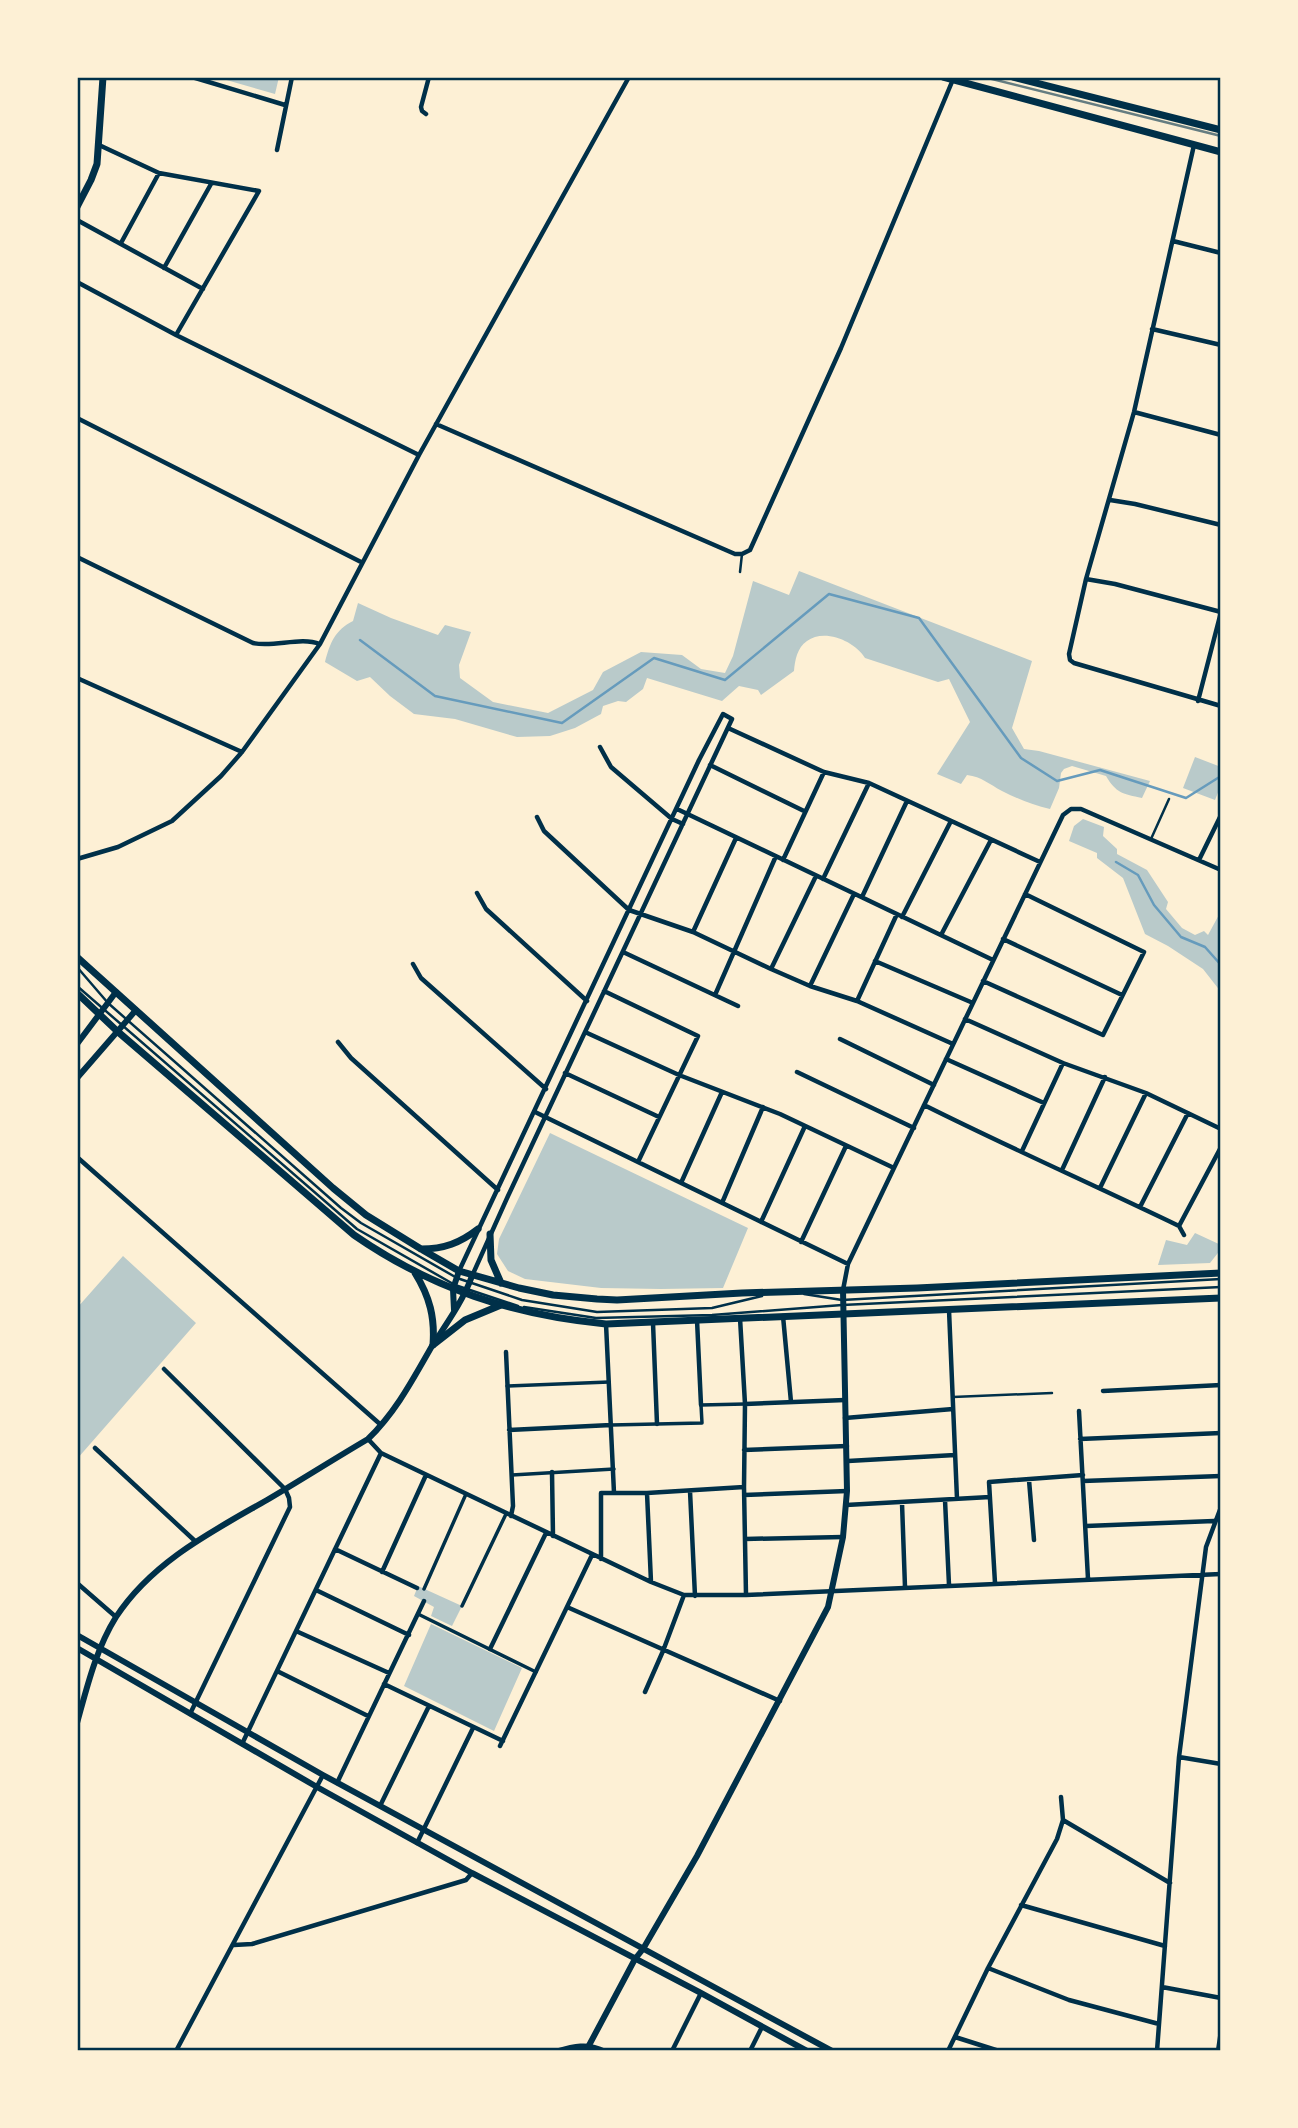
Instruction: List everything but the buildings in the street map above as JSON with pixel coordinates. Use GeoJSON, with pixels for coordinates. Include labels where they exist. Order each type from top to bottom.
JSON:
{"type":"FeatureCollection","features":[{"type":"Feature","properties":{"kind":"main road"},"geometry":{"type":"LineString","coordinates":[[77,207],[94,172],[99,145],[103,77]]}},
{"type":"Feature","properties":{"kind":"main road"},"geometry":{"type":"LineString","coordinates":[[943,77],[1221,152]]}},
{"type":"Feature","properties":{"kind":"main road"},"geometry":{"type":"LineString","coordinates":[[1013,77],[1221,130]]}},
{"type":"Feature","properties":{"kind":"main road"},"geometry":{"type":"LineString","coordinates":[[77,957],[333,1188],[366,1215],[421,1249],[456,1281],[469,1286],[501,1283],[553,1294],[617,1300],[1221,1273]]}},
{"type":"Feature","properties":{"kind":"main road"},"geometry":{"type":"LineString","coordinates":[[77,993],[104,1008],[355,1235],[415,1272],[456,1281],[502,1304],[606,1324],[783,1316],[842,1306],[949,1309],[1221,1298]]}},
{"type":"Feature","properties":{"kind":"main road"},"geometry":{"type":"LineString","coordinates":[[421,1249],[452,1245],[466,1239],[478,1229]]}},
{"type":"Feature","properties":{"kind":"main road"},"geometry":{"type":"LineString","coordinates":[[490,1234],[491,1260],[501,1283]]}},
{"type":"Feature","properties":{"kind":"main road"},"geometry":{"type":"LineString","coordinates":[[415,1272],[431,1307],[433,1345]]}},
{"type":"Feature","properties":{"kind":"main road"},"geometry":{"type":"LineString","coordinates":[[433,1345],[465,1320],[502,1304]]}},
{"type":"Feature","properties":{"kind":"street"},"geometry":{"type":"LineString","coordinates":[[191,77],[285,104]]}},
{"type":"Feature","properties":{"kind":"street"},"geometry":{"type":"LineString","coordinates":[[277,150],[292,77]]}},
{"type":"Feature","properties":{"kind":"street"},"geometry":{"type":"LineString","coordinates":[[426,114],[421,107],[429,77]]}},
{"type":"Feature","properties":{"kind":"street"},"geometry":{"type":"LineString","coordinates":[[77,859],[118,847],[172,821],[242,752],[320,644],[419,455],[629,77]]}},
{"type":"Feature","properties":{"kind":"street"},"geometry":{"type":"LineString","coordinates":[[436,424],[735,554],[750,550],[841,348],[954,78]]}},
{"type":"Feature","properties":{"kind":"street"},"geometry":{"type":"LineString","coordinates":[[1195,144],[1134,412],[1086,579],[1069,654],[1074,663],[1221,706]]}},
{"type":"Feature","properties":{"kind":"street"},"geometry":{"type":"LineString","coordinates":[[99,145],[159,173],[259,191],[176,335]]}},
{"type":"Feature","properties":{"kind":"street"},"geometry":{"type":"LineString","coordinates":[[121,243],[159,173]]}},
{"type":"Feature","properties":{"kind":"street"},"geometry":{"type":"LineString","coordinates":[[164,268],[211,184]]}},
{"type":"Feature","properties":{"kind":"street"},"geometry":{"type":"LineString","coordinates":[[77,220],[203,289]]}},
{"type":"Feature","properties":{"kind":"street"},"geometry":{"type":"LineString","coordinates":[[1173,241],[1221,253]]}},
{"type":"Feature","properties":{"kind":"street"},"geometry":{"type":"LineString","coordinates":[[77,282],[176,335],[419,455]]}},
{"type":"Feature","properties":{"kind":"street"},"geometry":{"type":"LineString","coordinates":[[1152,329],[1221,345]]}},
{"type":"Feature","properties":{"kind":"street"},"geometry":{"type":"LineString","coordinates":[[1134,412],[1221,435]]}},
{"type":"Feature","properties":{"kind":"street"},"geometry":{"type":"LineString","coordinates":[[77,418],[361,562]]}},
{"type":"Feature","properties":{"kind":"street"},"geometry":{"type":"LineString","coordinates":[[1110,500],[1221,525]]}},
{"type":"Feature","properties":{"kind":"street"},"geometry":{"type":"LineString","coordinates":[[77,558],[253,643],[270,645],[310,641],[320,644]]}},
{"type":"Feature","properties":{"kind":"street"},"geometry":{"type":"LineString","coordinates":[[1086,579],[1221,612],[1198,701]]}},
{"type":"Feature","properties":{"kind":"street"},"geometry":{"type":"LineString","coordinates":[[77,678],[242,752]]}},
{"type":"Feature","properties":{"kind":"street"},"geometry":{"type":"LineString","coordinates":[[77,1723],[97,1659],[116,1618],[158,1569],[195,1541],[368,1439],[406,1393],[433,1345],[454,1312],[469,1286],[490,1234],[733,719],[723,714],[478,1229],[456,1281],[454,1312]]}},
{"type":"Feature","properties":{"kind":"street"},"geometry":{"type":"LineString","coordinates":[[728,728],[824,772],[869,783],[1040,862]]}},
{"type":"Feature","properties":{"kind":"street"},"geometry":{"type":"LineString","coordinates":[[600,747],[611,767],[672,819],[683,824]]}},
{"type":"Feature","properties":{"kind":"street"},"geometry":{"type":"LineString","coordinates":[[710,765],[804,811]]}},
{"type":"Feature","properties":{"kind":"street"},"geometry":{"type":"LineString","coordinates":[[783,860],[824,772]]}},
{"type":"Feature","properties":{"kind":"street"},"geometry":{"type":"LineString","coordinates":[[823,879],[869,783]]}},
{"type":"Feature","properties":{"kind":"street"},"geometry":{"type":"LineString","coordinates":[[862,897],[907,801]]}},
{"type":"Feature","properties":{"kind":"street"},"geometry":{"type":"LineString","coordinates":[[677,809],[993,960]]}},
{"type":"Feature","properties":{"kind":"street"},"geometry":{"type":"LineString","coordinates":[[587,2049],[635,1959],[697,1856],[828,1607],[843,1537],[847,1491],[842,1290],[848,1265],[1063,815],[1071,809],[1081,809],[1221,870]]}},
{"type":"Feature","properties":{"kind":"street"},"geometry":{"type":"LineString","coordinates":[[1199,860],[1221,815]]}},
{"type":"Feature","properties":{"kind":"street"},"geometry":{"type":"LineString","coordinates":[[537,817],[544,831],[629,910],[693,932],[810,986],[857,1000],[953,1044]]}},
{"type":"Feature","properties":{"kind":"street"},"geometry":{"type":"LineString","coordinates":[[857,1000],[875,961],[951,821]]}},
{"type":"Feature","properties":{"kind":"street"},"geometry":{"type":"LineString","coordinates":[[693,932],[736,838]]}},
{"type":"Feature","properties":{"kind":"street"},"geometry":{"type":"LineString","coordinates":[[941,935],[991,840]]}},
{"type":"Feature","properties":{"kind":"street"},"geometry":{"type":"LineString","coordinates":[[715,995],[776,856]]}},
{"type":"Feature","properties":{"kind":"street"},"geometry":{"type":"LineString","coordinates":[[771,969],[816,876]]}},
{"type":"Feature","properties":{"kind":"street"},"geometry":{"type":"LineString","coordinates":[[477,893],[486,909],[587,1001]]}},
{"type":"Feature","properties":{"kind":"street"},"geometry":{"type":"LineString","coordinates":[[810,986],[854,894]]}},
{"type":"Feature","properties":{"kind":"street"},"geometry":{"type":"LineString","coordinates":[[983,981],[1103,1035],[1144,952],[1025,894]]}},
{"type":"Feature","properties":{"kind":"street"},"geometry":{"type":"LineString","coordinates":[[1003,939],[1122,995]]}},
{"type":"Feature","properties":{"kind":"street"},"geometry":{"type":"LineString","coordinates":[[622,952],[738,1006]]}},
{"type":"Feature","properties":{"kind":"street"},"geometry":{"type":"LineString","coordinates":[[875,961],[973,1003]]}},
{"type":"Feature","properties":{"kind":"street"},"geometry":{"type":"LineString","coordinates":[[413,964],[421,978],[545,1089]]}},
{"type":"Feature","properties":{"kind":"street"},"geometry":{"type":"LineString","coordinates":[[604,991],[698,1036],[638,1162]]}},
{"type":"Feature","properties":{"kind":"street"},"geometry":{"type":"LineString","coordinates":[[77,1044],[116,992]]}},
{"type":"Feature","properties":{"kind":"street"},"geometry":{"type":"LineString","coordinates":[[77,1078],[136,1010]]}},
{"type":"Feature","properties":{"kind":"street"},"geometry":{"type":"LineString","coordinates":[[965,1019],[1063,1063],[1146,1093],[1221,1129]]}},
{"type":"Feature","properties":{"kind":"street"},"geometry":{"type":"LineString","coordinates":[[585,1031],[679,1075],[763,1107],[894,1168]]}},
{"type":"Feature","properties":{"kind":"street"},"geometry":{"type":"LineString","coordinates":[[840,1039],[934,1085]]}},
{"type":"Feature","properties":{"kind":"street"},"geometry":{"type":"LineString","coordinates":[[338,1042],[351,1058],[498,1190]]}},
{"type":"Feature","properties":{"kind":"street"},"geometry":{"type":"LineString","coordinates":[[946,1059],[1044,1102]]}},
{"type":"Feature","properties":{"kind":"street"},"geometry":{"type":"LineString","coordinates":[[1022,1151],[1063,1063]]}},
{"type":"Feature","properties":{"kind":"street"},"geometry":{"type":"LineString","coordinates":[[797,1072],[914,1128]]}},
{"type":"Feature","properties":{"kind":"street"},"geometry":{"type":"LineString","coordinates":[[565,1073],[659,1117]]}},
{"type":"Feature","properties":{"kind":"street"},"geometry":{"type":"LineString","coordinates":[[1062,1170],[1105,1077]]}},
{"type":"Feature","properties":{"kind":"street"},"geometry":{"type":"LineString","coordinates":[[681,1183],[722,1092]]}},
{"type":"Feature","properties":{"kind":"street"},"geometry":{"type":"LineString","coordinates":[[1100,1188],[1146,1093]]}},
{"type":"Feature","properties":{"kind":"street"},"geometry":{"type":"LineString","coordinates":[[924,1105],[1179,1226],[1184,1235]]}},
{"type":"Feature","properties":{"kind":"street"},"geometry":{"type":"LineString","coordinates":[[722,1203],[763,1107]]}},
{"type":"Feature","properties":{"kind":"street"},"geometry":{"type":"LineString","coordinates":[[535,1112],[848,1265]]}},
{"type":"Feature","properties":{"kind":"street"},"geometry":{"type":"LineString","coordinates":[[1140,1207],[1188,1113]]}},
{"type":"Feature","properties":{"kind":"street"},"geometry":{"type":"LineString","coordinates":[[761,1222],[805,1126]]}},
{"type":"Feature","properties":{"kind":"street"},"geometry":{"type":"LineString","coordinates":[[801,1242],[846,1146]]}},
{"type":"Feature","properties":{"kind":"street"},"geometry":{"type":"LineString","coordinates":[[1179,1226],[1221,1147]]}},
{"type":"Feature","properties":{"kind":"street"},"geometry":{"type":"LineString","coordinates":[[77,1157],[382,1425]]}},
{"type":"Feature","properties":{"kind":"street"},"geometry":{"type":"LineString","coordinates":[[949,1309],[957,1499]]}},
{"type":"Feature","properties":{"kind":"street"},"geometry":{"type":"LineString","coordinates":[[783,1316],[791,1402]]}},
{"type":"Feature","properties":{"kind":"street"},"geometry":{"type":"LineString","coordinates":[[740,1318],[746,1404],[746,1595]]}},
{"type":"Feature","properties":{"kind":"street"},"geometry":{"type":"LineString","coordinates":[[509,1430],[702,1423],[697,1320]]}},
{"type":"Feature","properties":{"kind":"street"},"geometry":{"type":"LineString","coordinates":[[653,1323],[657,1424]]}},
{"type":"Feature","properties":{"kind":"street"},"geometry":{"type":"LineString","coordinates":[[606,1324],[614,1493]]}},
{"type":"Feature","properties":{"kind":"street"},"geometry":{"type":"LineString","coordinates":[[462,1606],[513,1506],[506,1352]]}},
{"type":"Feature","properties":{"kind":"street"},"geometry":{"type":"LineString","coordinates":[[164,1369],[285,1489],[290,1507],[190,1714]]}},
{"type":"Feature","properties":{"kind":"street"},"geometry":{"type":"LineString","coordinates":[[507,1386],[609,1382]]}},
{"type":"Feature","properties":{"kind":"street"},"geometry":{"type":"LineString","coordinates":[[1103,1391],[1221,1385]]}},
{"type":"Feature","properties":{"kind":"street"},"geometry":{"type":"LineString","coordinates":[[701,1405],[845,1400]]}},
{"type":"Feature","properties":{"kind":"street"},"geometry":{"type":"LineString","coordinates":[[845,1418],[953,1409]]}},
{"type":"Feature","properties":{"kind":"street"},"geometry":{"type":"LineString","coordinates":[[1079,1411],[1088,1579]]}},
{"type":"Feature","properties":{"kind":"street"},"geometry":{"type":"LineString","coordinates":[[1080,1439],[1221,1433]]}},
{"type":"Feature","properties":{"kind":"street"},"geometry":{"type":"LineString","coordinates":[[368,1439],[381,1453],[592,1555],[684,1595],[746,1595],[1221,1574]]}},
{"type":"Feature","properties":{"kind":"street"},"geometry":{"type":"LineString","coordinates":[[744,1450],[847,1446]]}},
{"type":"Feature","properties":{"kind":"street"},"geometry":{"type":"LineString","coordinates":[[95,1448],[195,1541]]}},
{"type":"Feature","properties":{"kind":"street"},"geometry":{"type":"LineString","coordinates":[[242,1744],[381,1453]]}},
{"type":"Feature","properties":{"kind":"street"},"geometry":{"type":"LineString","coordinates":[[848,1461],[955,1455]]}},
{"type":"Feature","properties":{"kind":"street"},"geometry":{"type":"LineString","coordinates":[[512,1475],[614,1469]]}},
{"type":"Feature","properties":{"kind":"street"},"geometry":{"type":"LineString","coordinates":[[552,1472],[553,1536]]}},
{"type":"Feature","properties":{"kind":"street"},"geometry":{"type":"LineString","coordinates":[[382,1572],[426,1475]]}},
{"type":"Feature","properties":{"kind":"street"},"geometry":{"type":"LineString","coordinates":[[995,1583],[989,1482],[1221,1476]]}},
{"type":"Feature","properties":{"kind":"street"},"geometry":{"type":"LineString","coordinates":[[1029,1480],[1034,1540]]}},
{"type":"Feature","properties":{"kind":"street"},"geometry":{"type":"LineString","coordinates":[[601,1559],[601,1493],[744,1487]]}},
{"type":"Feature","properties":{"kind":"street"},"geometry":{"type":"LineString","coordinates":[[1157,2051],[1179,1757],[1206,1547],[1221,1506],[1221,1488]]}},
{"type":"Feature","properties":{"kind":"street"},"geometry":{"type":"LineString","coordinates":[[690,1491],[695,1596]]}},
{"type":"Feature","properties":{"kind":"street"},"geometry":{"type":"LineString","coordinates":[[744,1495],[847,1491]]}},
{"type":"Feature","properties":{"kind":"street"},"geometry":{"type":"LineString","coordinates":[[647,1493],[651,1582]]}},
{"type":"Feature","properties":{"kind":"street"},"geometry":{"type":"LineString","coordinates":[[335,1549],[421,1588],[466,1494]]}},
{"type":"Feature","properties":{"kind":"street"},"geometry":{"type":"LineString","coordinates":[[846,1506],[990,1497]]}},
{"type":"Feature","properties":{"kind":"street"},"geometry":{"type":"LineString","coordinates":[[944,1500],[950,1586]]}},
{"type":"Feature","properties":{"kind":"street"},"geometry":{"type":"LineString","coordinates":[[902,1503],[905,1587]]}},
{"type":"Feature","properties":{"kind":"street"},"geometry":{"type":"LineString","coordinates":[[1086,1526],[1214,1521]]}},
{"type":"Feature","properties":{"kind":"street"},"geometry":{"type":"LineString","coordinates":[[490,1649],[546,1533]]}},
{"type":"Feature","properties":{"kind":"street"},"geometry":{"type":"LineString","coordinates":[[745,1539],[843,1537]]}},
{"type":"Feature","properties":{"kind":"street"},"geometry":{"type":"LineString","coordinates":[[384,1684],[501,1744],[592,1555]]}},
{"type":"Feature","properties":{"kind":"street"},"geometry":{"type":"LineString","coordinates":[[77,1583],[116,1618]]}},
{"type":"Feature","properties":{"kind":"street"},"geometry":{"type":"LineString","coordinates":[[316,1590],[409,1635]]}},
{"type":"Feature","properties":{"kind":"street"},"geometry":{"type":"LineString","coordinates":[[645,1692],[684,1595]]}},
{"type":"Feature","properties":{"kind":"street"},"geometry":{"type":"LineString","coordinates":[[337,1783],[424,1601]]}},
{"type":"Feature","properties":{"kind":"street"},"geometry":{"type":"LineString","coordinates":[[567,1607],[780,1701]]}},
{"type":"Feature","properties":{"kind":"street"},"geometry":{"type":"LineString","coordinates":[[418,1614],[536,1672]]}},
{"type":"Feature","properties":{"kind":"street"},"geometry":{"type":"LineString","coordinates":[[296,1631],[389,1673]]}},
{"type":"Feature","properties":{"kind":"street"},"geometry":{"type":"LineString","coordinates":[[77,1635],[424,1831],[832,2051]]}},
{"type":"Feature","properties":{"kind":"street"},"geometry":{"type":"LineString","coordinates":[[77,1648],[471,1873],[807,2051]]}},
{"type":"Feature","properties":{"kind":"street"},"geometry":{"type":"LineString","coordinates":[[277,1671],[368,1716]]}},
{"type":"Feature","properties":{"kind":"street"},"geometry":{"type":"LineString","coordinates":[[380,1806],[429,1706]]}},
{"type":"Feature","properties":{"kind":"street"},"geometry":{"type":"LineString","coordinates":[[418,1843],[473,1728]]}},
{"type":"Feature","properties":{"kind":"street"},"geometry":{"type":"LineString","coordinates":[[1179,1757],[1221,1764]]}},
{"type":"Feature","properties":{"kind":"street"},"geometry":{"type":"LineString","coordinates":[[176,2051],[323,1775]]}},
{"type":"Feature","properties":{"kind":"street"},"geometry":{"type":"LineString","coordinates":[[948,2051],[988,1968],[1057,1839],[1063,1820],[1061,1797]]}},
{"type":"Feature","properties":{"kind":"street"},"geometry":{"type":"LineString","coordinates":[[1063,1820],[1170,1883]]}},
{"type":"Feature","properties":{"kind":"street"},"geometry":{"type":"LineString","coordinates":[[233,1945],[252,1944],[466,1880],[471,1873]]}},
{"type":"Feature","properties":{"kind":"street"},"geometry":{"type":"LineString","coordinates":[[1021,1905],[1165,1946]]}},
{"type":"Feature","properties":{"kind":"street"},"geometry":{"type":"LineString","coordinates":[[988,1968],[1069,2000],[1159,2024]]}},
{"type":"Feature","properties":{"kind":"street"},"geometry":{"type":"LineString","coordinates":[[1162,1987],[1221,1998]]}},
{"type":"Feature","properties":{"kind":"street"},"geometry":{"type":"LineString","coordinates":[[672,2051],[701,1993]]}},
{"type":"Feature","properties":{"kind":"street"},"geometry":{"type":"LineString","coordinates":[[750,2051],[762,2027]]}},
{"type":"Feature","properties":{"kind":"street"},"geometry":{"type":"LineString","coordinates":[[1218,2051],[1221,2031]]}},
{"type":"Feature","properties":{"kind":"street"},"geometry":{"type":"LineString","coordinates":[[955,2037],[999,2051]]}},
{"type":"Feature","properties":{"kind":"street"},"geometry":{"type":"LineString","coordinates":[[556,2051],[578,2045],[605,2051]]}},
{"type":"Feature","properties":{"kind":"lane"},"geometry":{"type":"LineString","coordinates":[[740,572],[743,554]]}},
{"type":"Feature","properties":{"kind":"lane"},"geometry":{"type":"LineString","coordinates":[[1151,839],[1169,799]]}},
{"type":"Feature","properties":{"kind":"lane"},"geometry":{"type":"LineString","coordinates":[[77,967],[104,1008]]}},
{"type":"Feature","properties":{"kind":"lane"},"geometry":{"type":"LineString","coordinates":[[77,986],[357,1229],[456,1281]]}},
{"type":"Feature","properties":{"kind":"lane"},"geometry":{"type":"LineString","coordinates":[[122,1025],[361,1223],[456,1281]]}},
{"type":"Feature","properties":{"kind":"lane"},"geometry":{"type":"LineString","coordinates":[[469,1286],[521,1307],[596,1318],[712,1315],[1221,1279]]}},
{"type":"Feature","properties":{"kind":"lane"},"geometry":{"type":"LineString","coordinates":[[469,1286],[522,1300],[597,1312],[712,1308],[756,1296],[790,1293],[842,1306],[1221,1287]]}},
{"type":"Feature","properties":{"kind":"lane"},"geometry":{"type":"LineString","coordinates":[[953,1397],[1052,1393]]}},
{"type":"Feature","properties":{"kind":"shaded area"},"geometry":{"type":"Polygon","coordinates":[[[216,77],[279,77],[275,94],[216,77]]]}},
{"type":"Feature","properties":{"kind":"shaded area"},"geometry":{"type":"Polygon","coordinates":[[[799,571],[1032,661],[1012,728],[1024,749],[1150,781],[1142,798],[1121,792],[1106,776],[1072,766],[1061,773],[1059,788],[1050,809],[1014,797],[977,777],[967,775],[961,784],[937,774],[970,722],[949,679],[938,682],[865,658],[854,646],[830,636],[814,637],[807,641],[797,654],[794,671],[761,695],[758,690],[739,686],[722,701],[647,678],[643,689],[626,702],[618,701],[603,706],[601,714],[575,728],[550,736],[517,737],[455,719],[414,714],[370,677],[357,681],[325,662],[334,638],[353,621],[358,603],[438,635],[445,625],[471,632],[459,665],[460,678],[493,702],[548,713],[593,690],[603,672],[641,652],[682,655],[701,669],[725,673],[733,656],[753,581],[789,595],[799,571]]]}},
{"type":"Feature","properties":{"kind":"shaded area"},"geometry":{"type":"Polygon","coordinates":[[[1195,757],[1221,767],[1221,785],[1215,800],[1183,788],[1195,757]]]}},
{"type":"Feature","properties":{"kind":"shaded area"},"geometry":{"type":"Polygon","coordinates":[[[1083,819],[1104,827],[1103,836],[1117,849],[1117,854],[1147,870],[1168,902],[1166,909],[1182,928],[1195,935],[1204,931],[1208,935],[1221,911],[1221,992],[1203,969],[1145,934],[1123,878],[1097,858],[1097,853],[1069,841],[1074,826],[1083,819]]]}},
{"type":"Feature","properties":{"kind":"shaded area"},"geometry":{"type":"Polygon","coordinates":[[[550,1133],[748,1228],[723,1288],[601,1288],[525,1279],[508,1271],[497,1254],[499,1239],[550,1133]]]}},
{"type":"Feature","properties":{"kind":"shaded area"},"geometry":{"type":"Polygon","coordinates":[[[1195,1233],[1221,1245],[1210,1263],[1158,1265],[1166,1240],[1187,1245],[1195,1233]]]}},
{"type":"Feature","properties":{"kind":"shaded area"},"geometry":{"type":"Polygon","coordinates":[[[123,1256],[196,1323],[77,1459],[77,1308],[123,1256]]]}},
{"type":"Feature","properties":{"kind":"shaded area"},"geometry":{"type":"Polygon","coordinates":[[[418,1586],[462,1606],[452,1626],[431,1616],[434,1607],[414,1596],[418,1586]]]}},
{"type":"Feature","properties":{"kind":"shaded area"},"geometry":{"type":"Polygon","coordinates":[[[431,1624],[522,1668],[494,1731],[404,1686],[431,1624]]]}},
{"type":"Feature","properties":{"kind":"waterway"},"geometry":{"type":"LineString","coordinates":[[360,640],[435,696],[562,723],[654,658],[725,680],[829,594],[919,618],[1021,758],[1057,781],[1100,770],[1186,798],[1221,776]]}},
{"type":"Feature","properties":{"kind":"waterway"},"geometry":{"type":"LineString","coordinates":[[1116,862],[1138,875],[1154,905],[1181,937],[1205,947],[1221,965]]}},
{"type":"Feature","properties":{"kind":"railway"},"geometry":{"type":"LineString","coordinates":[[984,77],[1221,136]]}}]}
